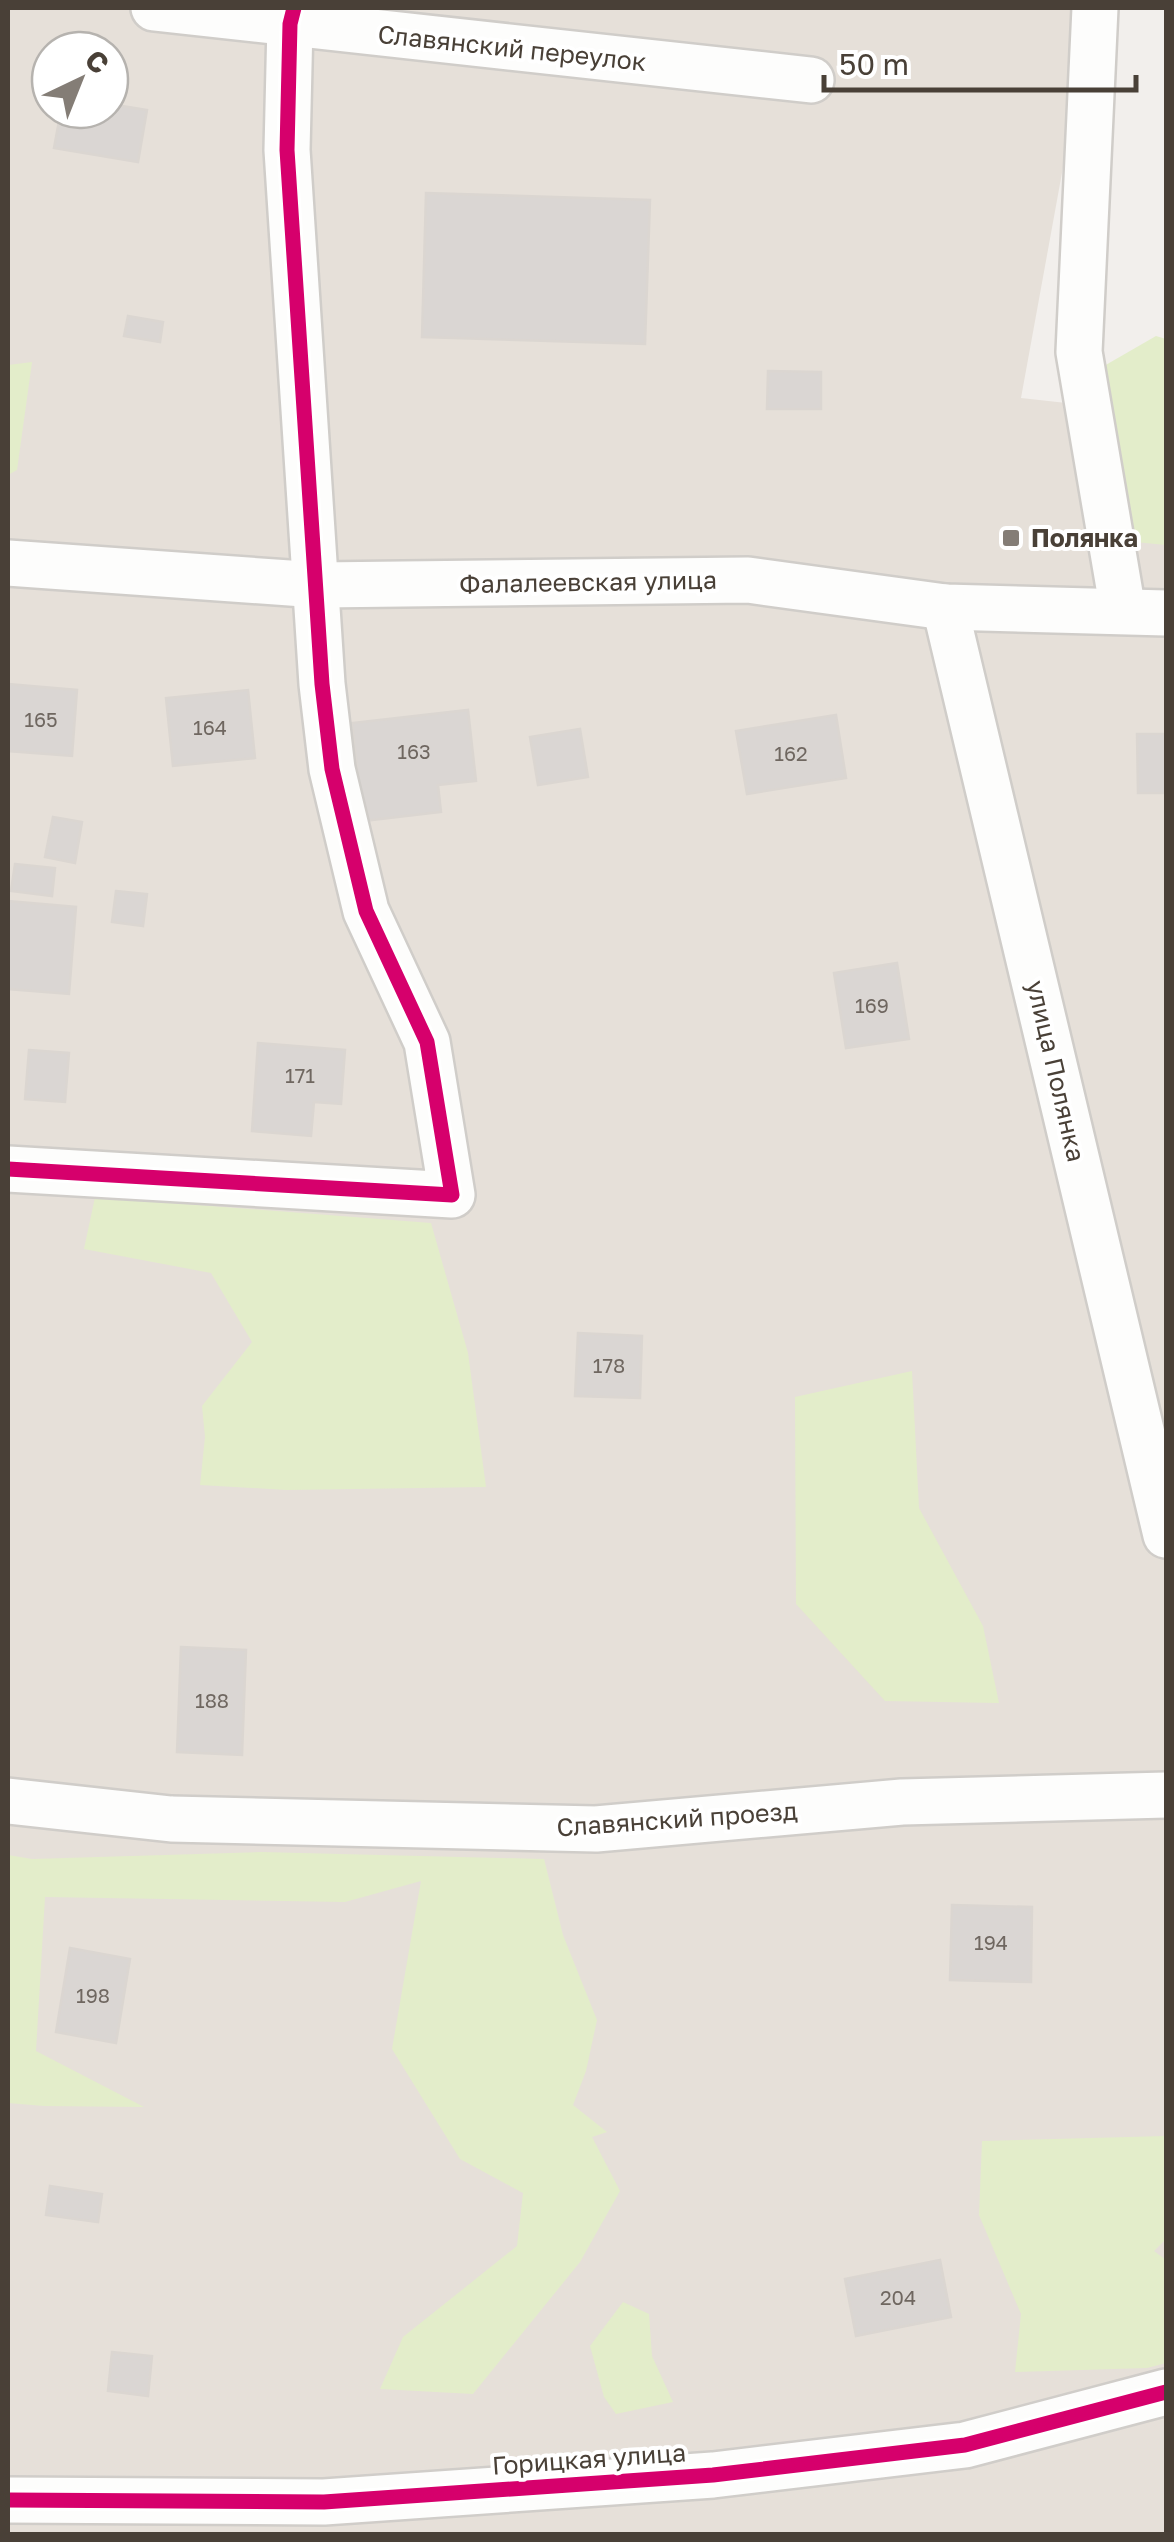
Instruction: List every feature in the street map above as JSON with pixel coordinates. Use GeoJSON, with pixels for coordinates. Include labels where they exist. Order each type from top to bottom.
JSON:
{"type":"FeatureCollection","features":[{"type":"Feature","properties":{"kind":"street","name":"Славянский переулок"},"geometry":{"type":"LineString","coordinates":[[154,8],[292,16],[812,80]]}},
{"type":"Feature","properties":{"kind":"street"},"geometry":{"type":"LineString","coordinates":[[1095,8],[1079,352],[1145,612]]}},
{"type":"Feature","properties":{"kind":"street"},"geometry":{"type":"LineString","coordinates":[[8,1170],[452,1196],[427,1042],[366,911],[332,769],[322,684],[288,150],[292,16]]}},
{"type":"Feature","properties":{"kind":"street","name":"Фалалеевская улица"},"geometry":{"type":"LineString","coordinates":[[8,563],[318,585],[748,580],[945,607],[1145,612]]}},
{"type":"Feature","properties":{"kind":"street","name":"улица Полянка"},"geometry":{"type":"LineString","coordinates":[[945,607],[1166,1536]]}},
{"type":"Feature","properties":{"kind":"street","name":"Славянский проезд"},"geometry":{"type":"LineString","coordinates":[[8,1801],[171,1819],[596,1829],[902,1802],[1166,1795]]}},
{"type":"Feature","properties":{"kind":"street","name":"Горицкая улица"},"geometry":{"type":"LineString","coordinates":[[8,2500],[324,2502],[713,2474],[964,2445],[1166,2392]]}},
{"type":"Feature","properties":{"kind":"shaded area"},"geometry":{"type":"Polygon","coordinates":[[[8,8],[1092,8],[1021,398],[1166,414],[1166,2534],[8,2534],[8,8]]]}},
{"type":"Feature","properties":{"kind":"green space"},"geometry":{"type":"Polygon","coordinates":[[[1156,336],[1166,339],[1166,545],[1125,541],[1104,366],[1156,336]]]}},
{"type":"Feature","properties":{"kind":"green space"},"geometry":{"type":"Polygon","coordinates":[[[32,362],[17,470],[8,475],[8,365],[32,362]]]}},
{"type":"Feature","properties":{"kind":"green space"},"geometry":{"type":"Polygon","coordinates":[[[95,1197],[431,1223],[468,1353],[486,1487],[287,1490],[200,1485],[205,1437],[202,1406],[252,1342],[211,1273],[84,1249],[95,1197]]]}},
{"type":"Feature","properties":{"kind":"green space"},"geometry":{"type":"Polygon","coordinates":[[[912,1371],[919,1508],[983,1626],[999,1703],[885,1701],[796,1604],[795,1397],[912,1371]]]}},
{"type":"Feature","properties":{"kind":"green space"},"geometry":{"type":"Polygon","coordinates":[[[261,1852],[544,1859],[563,1935],[597,2020],[586,2071],[573,2105],[607,2132],[592,2137],[620,2191],[580,2262],[473,2394],[380,2389],[403,2337],[517,2246],[523,2193],[460,2159],[392,2049],[421,1881],[345,1902],[45,1897],[36,2051],[144,2107],[8,2103],[8,1855],[32,1859],[261,1852]]]}},
{"type":"Feature","properties":{"kind":"green space"},"geometry":{"type":"Polygon","coordinates":[[[1166,2136],[1166,2239],[1154,2251],[1166,2260],[1166,2363],[1147,2368],[1015,2372],[1021,2314],[979,2215],[982,2141],[1166,2136]]]}},
{"type":"Feature","properties":{"kind":"green space"},"geometry":{"type":"Polygon","coordinates":[[[623,2302],[649,2314],[652,2356],[673,2402],[616,2414],[604,2397],[590,2346],[623,2302]]]}},
{"type":"Feature","properties":{"kind":"building"},"geometry":{"type":"Polygon","coordinates":[[[130,107],[147,110],[138,162],[54,148],[57,130],[130,130],[130,107]]]}},
{"type":"Feature","properties":{"kind":"building"},"geometry":{"type":"Polygon","coordinates":[[[426,193],[650,200],[645,344],[422,337],[426,193]]]}},
{"type":"Feature","properties":{"kind":"building"},"geometry":{"type":"Polygon","coordinates":[[[128,316],[163,322],[160,342],[124,336],[128,316]]]}},
{"type":"Feature","properties":{"kind":"building"},"geometry":{"type":"Polygon","coordinates":[[[768,371],[821,372],[821,409],[767,409],[768,371]]]}},
{"type":"Feature","properties":{"kind":"building"},"geometry":{"type":"Polygon","coordinates":[[[8,684],[77,690],[72,756],[8,751],[8,684]]]}},
{"type":"Feature","properties":{"kind":"building"},"geometry":{"type":"Polygon","coordinates":[[[248,690],[255,758],[173,766],[166,698],[248,690]]]}},
{"type":"Feature","properties":{"kind":"building"},"geometry":{"type":"Polygon","coordinates":[[[468,710],[476,781],[438,785],[441,812],[363,821],[352,723],[468,710]]]}},
{"type":"Feature","properties":{"kind":"building"},"geometry":{"type":"Polygon","coordinates":[[[836,715],[846,778],[747,794],[736,731],[836,715]]]}},
{"type":"Feature","properties":{"kind":"building"},"geometry":{"type":"Polygon","coordinates":[[[580,729],[588,777],[538,785],[530,737],[580,729]]]}},
{"type":"Feature","properties":{"kind":"building"},"geometry":{"type":"Polygon","coordinates":[[[1137,734],[1166,734],[1166,793],[1138,793],[1137,734]]]}},
{"type":"Feature","properties":{"kind":"building"},"geometry":{"type":"Polygon","coordinates":[[[53,817],[82,822],[75,863],[45,857],[53,817]]]}},
{"type":"Feature","properties":{"kind":"building"},"geometry":{"type":"Polygon","coordinates":[[[15,864],[55,868],[52,896],[11,891],[15,864]]]}},
{"type":"Feature","properties":{"kind":"building"},"geometry":{"type":"Polygon","coordinates":[[[116,891],[147,894],[143,926],[112,922],[116,891]]]}},
{"type":"Feature","properties":{"kind":"building"},"geometry":{"type":"Polygon","coordinates":[[[8,901],[76,907],[69,994],[8,989],[8,901]]]}},
{"type":"Feature","properties":{"kind":"building"},"geometry":{"type":"Polygon","coordinates":[[[897,963],[909,1039],[846,1048],[834,973],[897,963]]]}},
{"type":"Feature","properties":{"kind":"building"},"geometry":{"type":"Polygon","coordinates":[[[258,1043],[345,1050],[341,1104],[314,1102],[311,1136],[252,1131],[258,1043]]]}},
{"type":"Feature","properties":{"kind":"building"},"geometry":{"type":"Polygon","coordinates":[[[29,1050],[69,1053],[65,1102],[25,1099],[29,1050]]]}},
{"type":"Feature","properties":{"kind":"building"},"geometry":{"type":"Polygon","coordinates":[[[578,1333],[642,1336],[640,1398],[575,1396],[578,1333]]]}},
{"type":"Feature","properties":{"kind":"building"},"geometry":{"type":"Polygon","coordinates":[[[181,1647],[246,1650],[242,1755],[177,1752],[181,1647]]]}},
{"type":"Feature","properties":{"kind":"building"},"geometry":{"type":"Polygon","coordinates":[[[952,1905],[1032,1907],[1031,1982],[950,1980],[952,1905]]]}},
{"type":"Feature","properties":{"kind":"building"},"geometry":{"type":"Polygon","coordinates":[[[70,1948],[130,1959],[116,2043],[56,2032],[70,1948]]]}},
{"type":"Feature","properties":{"kind":"building"},"geometry":{"type":"Polygon","coordinates":[[[50,2186],[102,2194],[98,2222],[46,2215],[50,2186]]]}},
{"type":"Feature","properties":{"kind":"building"},"geometry":{"type":"Polygon","coordinates":[[[940,2260],[951,2317],[856,2336],[845,2279],[940,2260]]]}},
{"type":"Feature","properties":{"kind":"building"},"geometry":{"type":"Polygon","coordinates":[[[112,2352],[152,2356],[148,2396],[108,2391],[112,2352]]]}},
{"type":"Feature","properties":{"kind":"cycle path"},"geometry":{"type":"LineString","coordinates":[[8,1169],[452,1195],[427,1042],[366,911],[332,769],[322,684],[287,150],[290,24],[294,8]]}},
{"type":"Feature","properties":{"kind":"cycle path"},"geometry":{"type":"LineString","coordinates":[[8,2500],[324,2502],[713,2475],[965,2445],[1166,2392]]}},
{"type":"Feature","properties":{"kind":"place","name":"Полянка"},"geometry":{"type":"Point","coordinates":[1011,538]}}]}
